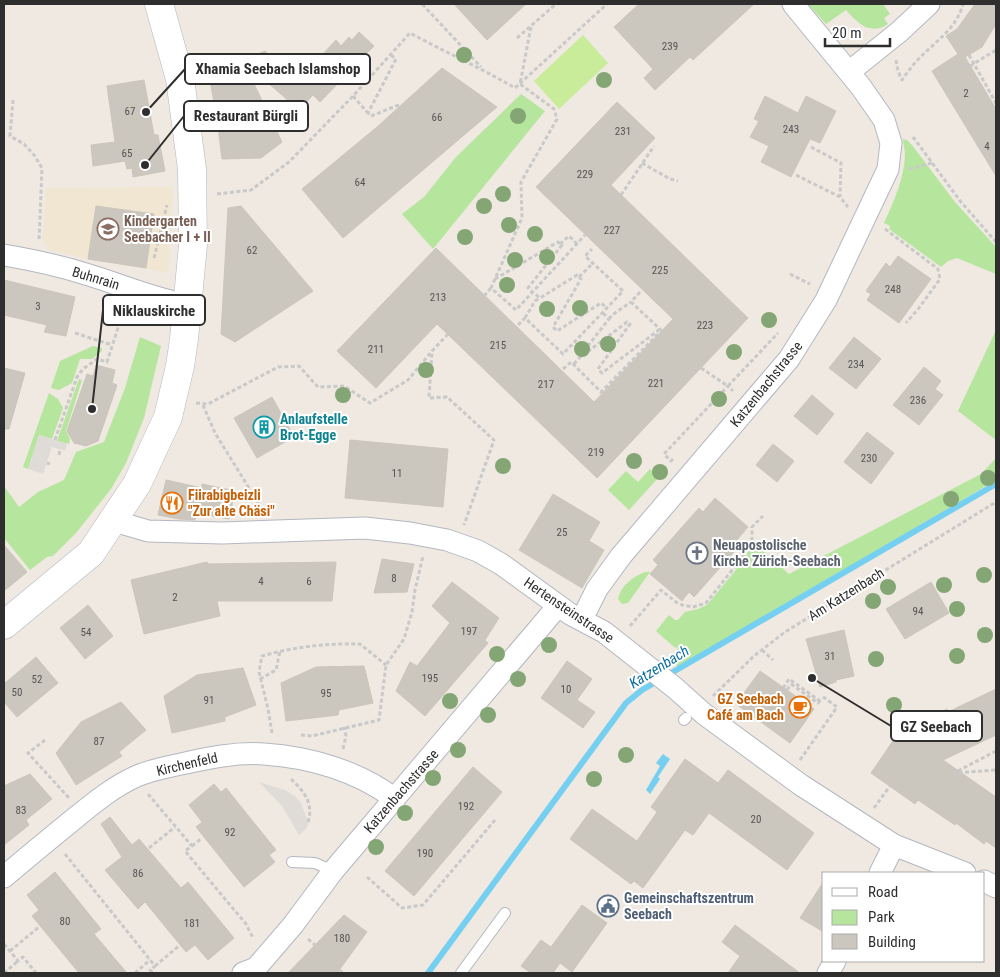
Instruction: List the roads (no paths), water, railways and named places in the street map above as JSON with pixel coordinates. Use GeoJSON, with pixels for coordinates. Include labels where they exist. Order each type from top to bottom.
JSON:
{"type":"FeatureCollection","features":[{"type":"Feature","properties":{"kind":"street"},"geometry":{"type":"LineString","coordinates":[[4,626],[91,552],[114,521],[137,484],[168,417],[180,366],[188,305],[193,245],[192,168],[180,79],[160,4]]}},
{"type":"Feature","properties":{"kind":"street"},"geometry":{"type":"LineString","coordinates":[[794,4],[849,72],[899,32],[929,4]]}},
{"type":"Feature","properties":{"kind":"street","name":"Katzenbachstrasse"},"geometry":{"type":"LineString","coordinates":[[582,619],[597,588],[621,556],[789,359],[826,300],[888,169],[891,143],[884,120],[849,72]]}},
{"type":"Feature","properties":{"kind":"street","name":"Buhnrain"},"geometry":{"type":"LineString","coordinates":[[4,255],[49,263],[171,302],[188,305]]}},
{"type":"Feature","properties":{"kind":"street","name":"Hertensteinstrasse"},"geometry":{"type":"LineString","coordinates":[[114,521],[148,531],[222,533],[365,528],[410,532],[447,540],[478,551],[501,564],[558,606],[604,632],[675,688],[704,714],[801,785],[894,845],[962,872]]}},
{"type":"Feature","properties":{"kind":"street","name":"Katzenbachstrasse"},"geometry":{"type":"LineString","coordinates":[[244,973],[256,968],[293,925],[333,871],[558,606]]}},
{"type":"Feature","properties":{"kind":"street","name":"Kirchenfeld"},"geometry":{"type":"LineString","coordinates":[[4,876],[98,799],[138,776],[202,759],[263,754],[313,762],[369,781],[395,799]]}},
{"type":"Feature","properties":{"kind":"street"},"geometry":{"type":"LineString","coordinates":[[880,872],[894,845]]}},
{"type":"Feature","properties":{"kind":"street"},"geometry":{"type":"LineString","coordinates":[[828,973],[834,962]]}},
{"type":"Feature","properties":{"kind":"lane"},"geometry":{"type":"LineString","coordinates":[[292,862],[315,863],[333,871]]}},
{"type":"Feature","properties":{"kind":"lane"},"geometry":{"type":"LineString","coordinates":[[461,973],[506,913]]}},
{"type":"Feature","properties":{"kind":"water"},"geometry":{"type":"Polygon","coordinates":[[[663,754],[670,759],[650,794],[646,790],[660,766],[656,763],[663,754]]]}},
{"type":"Feature","properties":{"kind":"waterway","name":"Katzenbach"},"geometry":{"type":"LineString","coordinates":[[428,973],[626,703],[642,690],[996,484]]}},
{"type":"Feature","properties":{"kind":"place","name":"Xhamia Seebach Islamshop"},"geometry":{"type":"Point","coordinates":[146,112]}},
{"type":"Feature","properties":{"kind":"place","name":"Restaurant Bürgli"},"geometry":{"type":"Point","coordinates":[145,165]}},
{"type":"Feature","properties":{"kind":"place","name":"Kindergarten Seebacher I + II"},"geometry":{"type":"Point","coordinates":[108,229]}},
{"type":"Feature","properties":{"kind":"place","name":"Niklauskirche"},"geometry":{"type":"Point","coordinates":[92,409]}},
{"type":"Feature","properties":{"kind":"place","name":"Anlaufstelle Brot-Egge"},"geometry":{"type":"Point","coordinates":[264,427]}},
{"type":"Feature","properties":{"kind":"place","name":"Fiirabigbeizli \"Zur alte Chäsi\""},"geometry":{"type":"Point","coordinates":[172,503]}},
{"type":"Feature","properties":{"kind":"place","name":"Neuapostolische Kirche Zürich-Seebach"},"geometry":{"type":"Point","coordinates":[697,553]}},
{"type":"Feature","properties":{"kind":"place","name":"GZ Seebach"},"geometry":{"type":"Point","coordinates":[812,678]}},
{"type":"Feature","properties":{"kind":"place","name":"GZ Seebach Café am Bach"},"geometry":{"type":"Point","coordinates":[800,707]}},
{"type":"Feature","properties":{"kind":"place","name":"Gemeinschaftszentrum Seebach"},"geometry":{"type":"Point","coordinates":[608,906]}}]}
